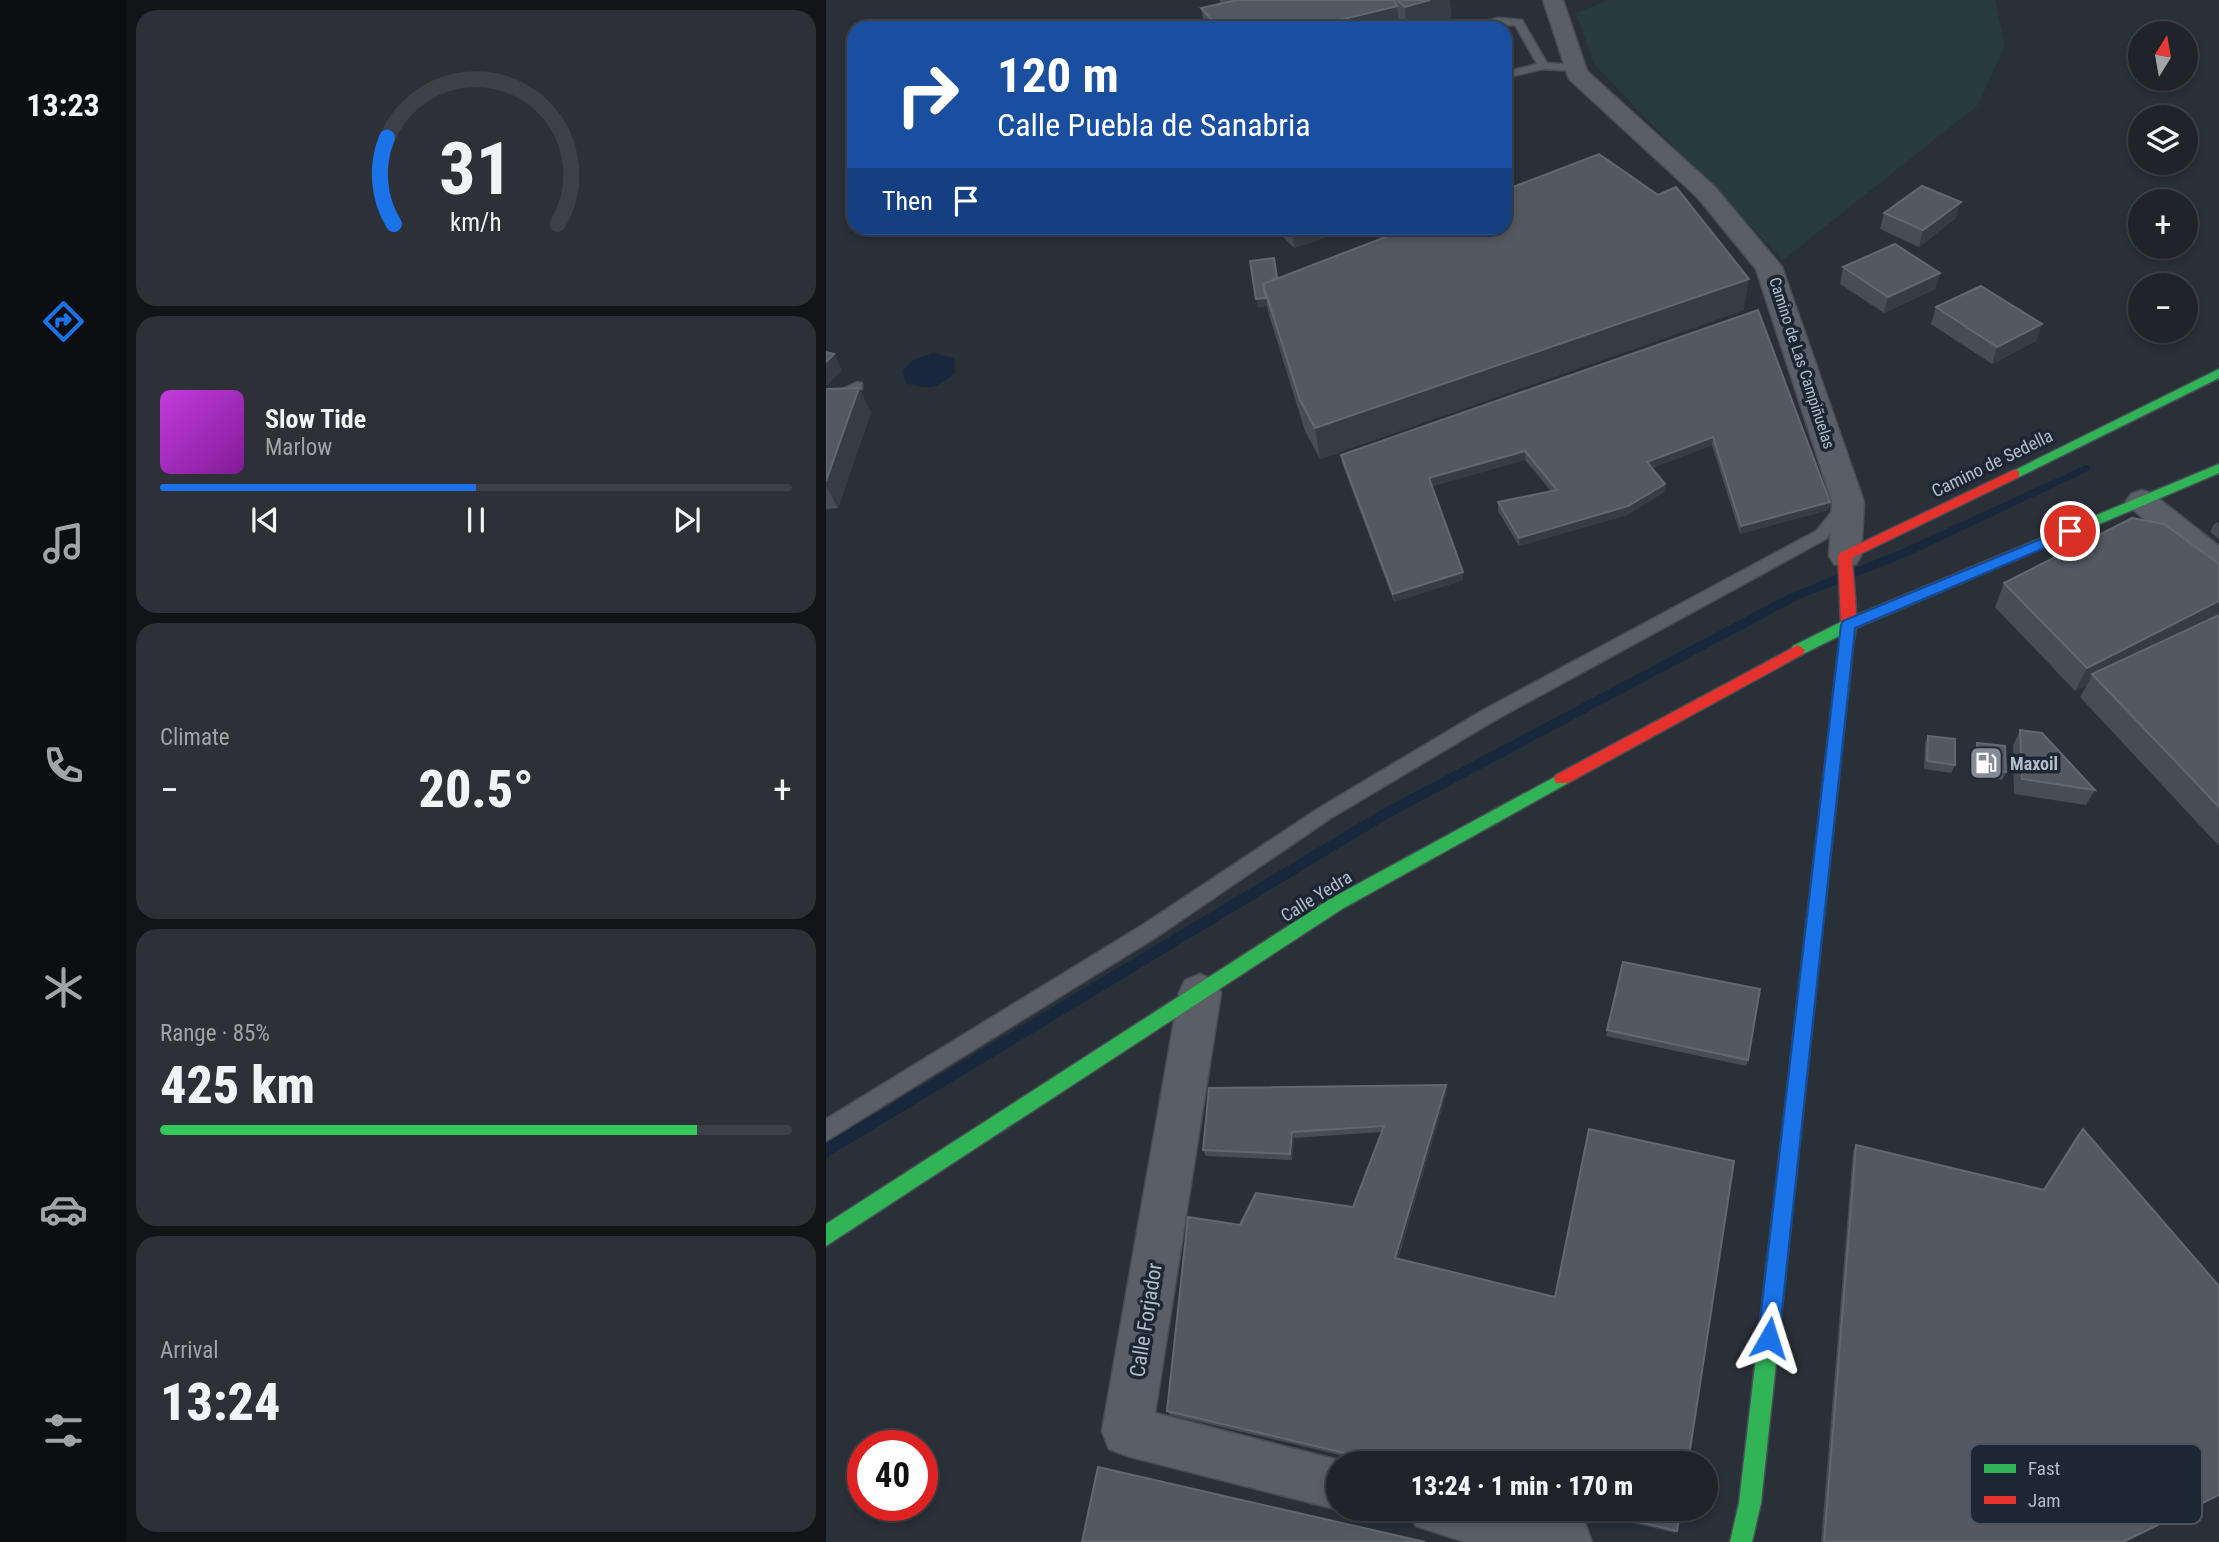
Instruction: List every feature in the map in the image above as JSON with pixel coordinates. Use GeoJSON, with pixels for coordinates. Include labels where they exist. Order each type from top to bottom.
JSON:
{"type":"FeatureCollection","features":[{"type":"Feature","properties":{"kind":"street","name":"Camino de Las Campiñuelas"},"geometry":{"type":"LineString","coordinates":[[1553,0],[1577,74],[1706,192],[1769,267],[1848,502],[1844,556]]}},
{"type":"Feature","properties":{"kind":"street","name":"Camino de Sedella"},"geometry":{"type":"LineString","coordinates":[[1844,556],[2219,373]]}},
{"type":"Feature","properties":{"kind":"street","name":"Calle Yedra"},"geometry":{"type":"LineString","coordinates":[[826,1236],[1336,904],[1753,673],[1848,625],[2219,468]]}},
{"type":"Feature","properties":{"kind":"street"},"geometry":{"type":"LineString","coordinates":[[2142,501],[2219,563]]}},
{"type":"Feature","properties":{"kind":"street"},"geometry":{"type":"LineString","coordinates":[[1741,1542],[1750,1503],[1848,625],[1844,556]]}},
{"type":"Feature","properties":{"kind":"street","name":"Calle Forjador"},"geometry":{"type":"LineString","coordinates":[[1200,993],[1127,1431],[1326,1482]]}},
{"type":"Feature","properties":{"kind":"street"},"geometry":{"type":"LineString","coordinates":[[1484,1521],[1566,1542]]}},
{"type":"Feature","properties":{"kind":"lane"},"geometry":{"type":"LineString","coordinates":[[1512,22],[1518,22],[1543,66]]}},
{"type":"Feature","properties":{"kind":"lane"},"geometry":{"type":"LineString","coordinates":[[1512,73],[1543,66],[1575,68]]}},
{"type":"Feature","properties":{"kind":"lane"},"geometry":{"type":"LineString","coordinates":[[826,403],[857,386]]}},
{"type":"Feature","properties":{"kind":"lane"},"geometry":{"type":"LineString","coordinates":[[826,1131],[1150,930],[1336,806],[1491,714],[1821,535],[1848,502]]}},
{"type":"Feature","properties":{"kind":"green space"},"geometry":{"type":"Polygon","coordinates":[[[1609,0],[1995,0],[2005,45],[1978,105],[1783,260],[1594,64],[1576,13],[1609,0]]]}},
{"type":"Feature","properties":{"kind":"water"},"geometry":{"type":"Polygon","coordinates":[[[933,353],[954,358],[955,372],[932,387],[905,383],[903,370],[913,360],[933,353]]]}},
{"type":"Feature","properties":{"kind":"building"},"geometry":{"type":"Polygon","coordinates":[[[1237,0],[1394,0],[1397,6],[1336,21],[1213,21],[1201,8],[1237,0]]]}},
{"type":"Feature","properties":{"kind":"building"},"geometry":{"type":"Polygon","coordinates":[[[1397,0],[1430,0],[1405,7],[1397,0]]]}},
{"type":"Feature","properties":{"kind":"building"},"geometry":{"type":"Polygon","coordinates":[[[1599,154],[1658,195],[1676,187],[1749,279],[1315,428],[1300,400],[1263,284],[1391,235],[1512,235],[1512,187],[1599,154]]]}},
{"type":"Feature","properties":{"kind":"building"},"geometry":{"type":"Polygon","coordinates":[[[1922,186],[1961,202],[1923,230],[1884,213],[1922,186]]]}},
{"type":"Feature","properties":{"kind":"building"},"geometry":{"type":"Polygon","coordinates":[[[1895,244],[1940,273],[1888,297],[1843,267],[1895,244]]]}},
{"type":"Feature","properties":{"kind":"building"},"geometry":{"type":"Polygon","coordinates":[[[1274,258],[1277,278],[1263,284],[1266,298],[1256,299],[1250,261],[1274,258]]]}},
{"type":"Feature","properties":{"kind":"building"},"geometry":{"type":"Polygon","coordinates":[[[1981,286],[2042,324],[1997,347],[1936,307],[1981,286]]]}},
{"type":"Feature","properties":{"kind":"building"},"geometry":{"type":"Polygon","coordinates":[[[1758,310],[1830,502],[1741,526],[1713,437],[1647,462],[1665,484],[1628,506],[1519,538],[1498,502],[1557,490],[1525,451],[1429,478],[1463,572],[1393,594],[1341,455],[1758,310]]]}},
{"type":"Feature","properties":{"kind":"building"},"geometry":{"type":"Polygon","coordinates":[[[826,352],[834,354],[826,362],[826,352]]]}},
{"type":"Feature","properties":{"kind":"building"},"geometry":{"type":"Polygon","coordinates":[[[859,388],[826,481],[826,389],[859,388]]]}},
{"type":"Feature","properties":{"kind":"building"},"geometry":{"type":"Polygon","coordinates":[[[2132,518],[2164,524],[2219,564],[2219,601],[2087,668],[2004,583],[2132,518]]]}},
{"type":"Feature","properties":{"kind":"building"},"geometry":{"type":"Polygon","coordinates":[[[2219,615],[2219,807],[2092,674],[2219,615]]]}},
{"type":"Feature","properties":{"kind":"building"},"geometry":{"type":"Polygon","coordinates":[[[2020,730],[2042,733],[2095,790],[2022,779],[2020,730]]]}},
{"type":"Feature","properties":{"kind":"building"},"geometry":{"type":"Polygon","coordinates":[[[1928,736],[1955,739],[1955,765],[1927,761],[1928,736]]]}},
{"type":"Feature","properties":{"kind":"building"},"geometry":{"type":"Polygon","coordinates":[[[1977,743],[2005,746],[2006,772],[1978,768],[1977,743]]]}},
{"type":"Feature","properties":{"kind":"building"},"geometry":{"type":"Polygon","coordinates":[[[1623,962],[1760,989],[1748,1060],[1607,1030],[1623,962]]]}},
{"type":"Feature","properties":{"kind":"building"},"geometry":{"type":"Polygon","coordinates":[[[1446,1085],[1395,1258],[1555,1297],[1589,1129],[1734,1161],[1690,1451],[1336,1451],[1167,1411],[1188,1217],[1240,1225],[1256,1193],[1353,1207],[1384,1126],[1292,1132],[1290,1154],[1203,1150],[1209,1088],[1446,1085]]]}},
{"type":"Feature","properties":{"kind":"building"},"geometry":{"type":"Polygon","coordinates":[[[2083,1129],[2219,1286],[2219,1495],[2202,1503],[2202,1444],[1970,1444],[1970,1524],[2160,1524],[2123,1542],[1824,1542],[1856,1145],[2044,1190],[2083,1129]]]}},
{"type":"Feature","properties":{"kind":"building"},"geometry":{"type":"Polygon","coordinates":[[[1098,1467],[1425,1542],[1082,1542],[1098,1467]]]}},
{"type":"Feature","properties":{"kind":"building"},"geometry":{"type":"Polygon","coordinates":[[[1636,1521],[1679,1521],[1677,1531],[1636,1521]]]}},
{"type":"Feature","properties":{"kind":"waterway"},"geometry":{"type":"LineString","coordinates":[[826,1151],[1383,815],[1795,596],[1902,554],[2086,468]]}},
{"type":"Feature","properties":{"kind":"traffic: fast"},"geometry":{"type":"LineString","coordinates":[[2014,474],[2219,373]]}},
{"type":"Feature","properties":{"kind":"traffic: fast"},"geometry":{"type":"LineString","coordinates":[[1798,650],[1848,625],[2219,468]]}},
{"type":"Feature","properties":{"kind":"traffic: fast"},"geometry":{"type":"LineString","coordinates":[[1741,1542],[1750,1503],[1846,645]]}},
{"type":"Feature","properties":{"kind":"traffic: fast"},"geometry":{"type":"LineString","coordinates":[[826,1236],[1336,904],[1562,779]]}},
{"type":"Feature","properties":{"kind":"traffic: jam"},"geometry":{"type":"LineString","coordinates":[[1846,645],[1848,625],[1845,556],[2014,474]]}},
{"type":"Feature","properties":{"kind":"traffic: jam"},"geometry":{"type":"LineString","coordinates":[[1562,779],[1798,650]]}},
{"type":"Feature","properties":{"kind":"place","name":"Maxoil"},"geometry":{"type":"Point","coordinates":[1986,763]}},
{"type":"Feature","properties":{"kind":"route"},"geometry":{"type":"LineString","coordinates":[[1769,1338],[1848,625],[2070,531]]}}]}
